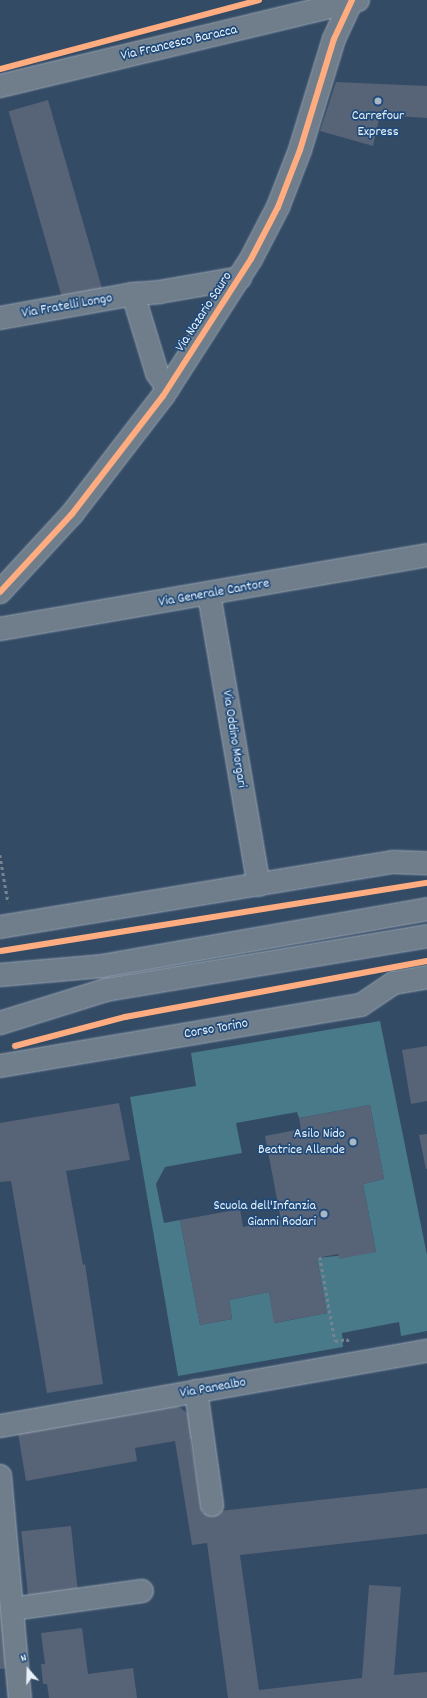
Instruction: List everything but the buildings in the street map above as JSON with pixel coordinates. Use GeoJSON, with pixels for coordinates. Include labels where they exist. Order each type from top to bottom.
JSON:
{"type":"FeatureCollection","features":[{"type":"Feature","properties":{"kind":"street","name":"Via Francesco Baracca"},"geometry":{"type":"LineString","coordinates":[[0,86],[354,0]]}},
{"type":"Feature","properties":{"kind":"street","name":"Via Nazario Sauro"},"geometry":{"type":"LineString","coordinates":[[0,592],[72,514],[168,389],[240,278],[278,207],[300,150],[334,39],[354,0]]}},
{"type":"Feature","properties":{"kind":"street","name":"Via Fratelli Longo"},"geometry":{"type":"LineString","coordinates":[[0,318],[133,294],[159,292],[240,278]]}},
{"type":"Feature","properties":{"kind":"street"},"geometry":{"type":"LineString","coordinates":[[133,294],[157,372],[168,389]]}},
{"type":"Feature","properties":{"kind":"street","name":"Via Generale Cantore"},"geometry":{"type":"LineString","coordinates":[[0,629],[209,594],[427,555]]}},
{"type":"Feature","properties":{"kind":"street","name":"Via Oddino Morgari"},"geometry":{"type":"LineString","coordinates":[[209,594],[259,885]]}},
{"type":"Feature","properties":{"kind":"street"},"geometry":{"type":"LineString","coordinates":[[6,926],[393,862],[427,863]]}},
{"type":"Feature","properties":{"kind":"street"},"geometry":{"type":"LineString","coordinates":[[0,975],[102,966],[427,908]]}},
{"type":"Feature","properties":{"kind":"street"},"geometry":{"type":"LineString","coordinates":[[0,1023],[106,990],[427,936]]}},
{"type":"Feature","properties":{"kind":"street","name":"Corso Torino"},"geometry":{"type":"LineString","coordinates":[[0,1066],[361,1005],[394,983],[427,977]]}},
{"type":"Feature","properties":{"kind":"street","name":"Via Panealbo"},"geometry":{"type":"LineString","coordinates":[[0,1426],[427,1352]]}},
{"type":"Feature","properties":{"kind":"street"},"geometry":{"type":"LineString","coordinates":[[196,1391],[212,1505]]}},
{"type":"Feature","properties":{"kind":"street"},"geometry":{"type":"LineString","coordinates":[[0,1476],[20,1698]]}},
{"type":"Feature","properties":{"kind":"street"},"geometry":{"type":"LineString","coordinates":[[12,1609],[142,1591]]}},
{"type":"Feature","properties":{"kind":"path"},"geometry":{"type":"LineString","coordinates":[[0,855],[6,926]]}},
{"type":"Feature","properties":{"kind":"path"},"geometry":{"type":"LineString","coordinates":[[320,1257],[335,1341],[348,1339],[349,1348],[333,1350],[336,1367]]}},
{"type":"Feature","properties":{"kind":"shaded area"},"geometry":{"type":"Polygon","coordinates":[[[380,1021],[427,1255],[427,1331],[401,1336],[399,1322],[342,1333],[343,1347],[178,1376],[130,1097],[196,1086],[191,1053],[380,1021]],[[370,1105],[299,1118],[297,1112],[236,1123],[242,1153],[165,1167],[156,1184],[164,1223],[180,1220],[200,1325],[232,1319],[229,1300],[269,1292],[275,1323],[327,1313],[317,1258],[376,1252],[363,1184],[384,1179],[370,1105]]]}},
{"type":"Feature","properties":{"kind":"cycle path"},"geometry":{"type":"LineString","coordinates":[[0,69],[259,0]]}},
{"type":"Feature","properties":{"kind":"cycle path"},"geometry":{"type":"LineString","coordinates":[[0,592],[72,514],[163,396],[251,259],[278,207],[300,150],[334,39],[352,0]]}},
{"type":"Feature","properties":{"kind":"cycle path"},"geometry":{"type":"LineString","coordinates":[[1,951],[427,883]]}},
{"type":"Feature","properties":{"kind":"cycle path"},"geometry":{"type":"LineString","coordinates":[[15,1046],[125,1017],[427,961]]}},
{"type":"Feature","properties":{"kind":"place","name":"Carrefour Express"},"geometry":{"type":"Point","coordinates":[378,101]}},
{"type":"Feature","properties":{"kind":"place","name":"Asilo Nido Beatrice Allende"},"geometry":{"type":"Point","coordinates":[353,1142]}},
{"type":"Feature","properties":{"kind":"place","name":"Scuola dell'Infanzia Gianni Rodari"},"geometry":{"type":"Point","coordinates":[324,1214]}}]}
